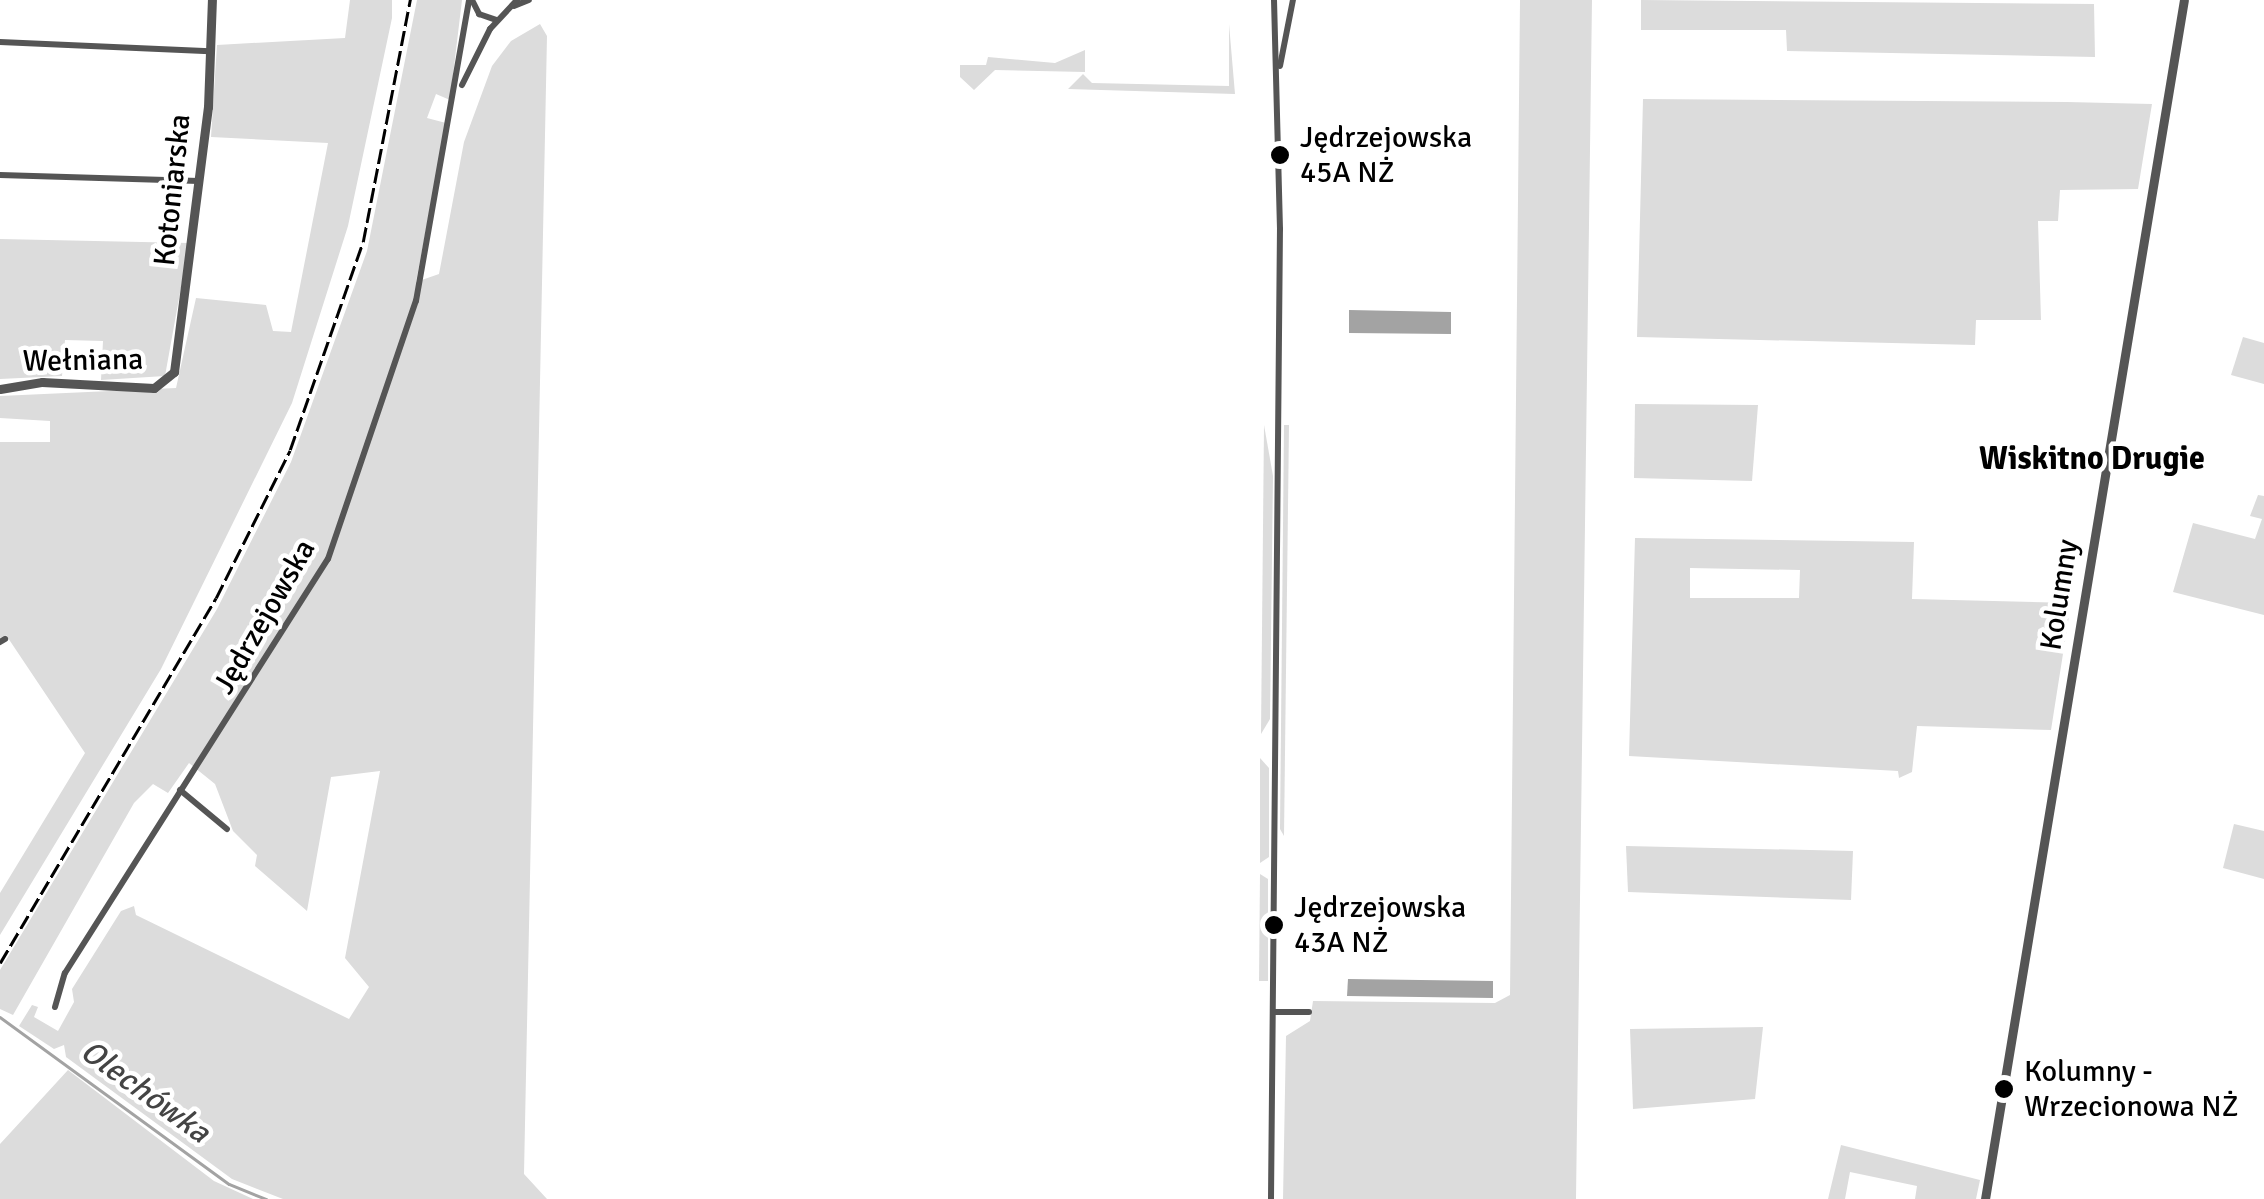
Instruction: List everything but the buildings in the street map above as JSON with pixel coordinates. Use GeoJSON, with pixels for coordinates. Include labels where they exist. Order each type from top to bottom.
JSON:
{"type":"FeatureCollection","features":[{"type":"Feature","properties":{"kind":"street","name":"Kotoniarska"},"geometry":{"type":"LineString","coordinates":[[166,382],[179,359],[200,181],[212,0]]}},
{"type":"Feature","properties":{"kind":"street","name":"Jędrzejowska"},"geometry":{"type":"LineString","coordinates":[[470,0],[479,14],[497,20]]}},
{"type":"Feature","properties":{"kind":"street","name":"Jędrzejowska"},"geometry":{"type":"LineString","coordinates":[[54,1007],[66,973],[180,790],[291,628],[338,532],[416,301],[458,96],[470,0]]}},
{"type":"Feature","properties":{"kind":"street","name":"Jędrzejowska"},"geometry":{"type":"LineString","coordinates":[[458,96],[497,20],[515,3],[528,0]]}},
{"type":"Feature","properties":{"kind":"street"},"geometry":{"type":"LineString","coordinates":[[1271,1199],[1278,82],[1274,0]]}},
{"type":"Feature","properties":{"kind":"street"},"geometry":{"type":"LineString","coordinates":[[1278,82],[1293,0]]}},
{"type":"Feature","properties":{"kind":"street","name":"Kolumny"},"geometry":{"type":"LineString","coordinates":[[1986,1199],[2184,0]]}},
{"type":"Feature","properties":{"kind":"street"},"geometry":{"type":"LineString","coordinates":[[0,42],[211,51]]}},
{"type":"Feature","properties":{"kind":"street"},"geometry":{"type":"LineString","coordinates":[[0,174],[200,181]]}},
{"type":"Feature","properties":{"kind":"street","name":"Wełniana"},"geometry":{"type":"LineString","coordinates":[[0,390],[166,382]]}},
{"type":"Feature","properties":{"kind":"street"},"geometry":{"type":"LineString","coordinates":[[180,790],[227,829]]}},
{"type":"Feature","properties":{"kind":"street"},"geometry":{"type":"LineString","coordinates":[[1273,1012],[1309,1012]]}},
{"type":"Feature","properties":{"kind":"shaded area"},"geometry":{"type":"Polygon","coordinates":[[[350,0],[392,0],[392,18],[348,226],[292,403],[161,669],[0,935],[0,893],[85,753],[6,635],[0,638],[0,442],[50,442],[50,421],[0,418],[0,396],[176,388],[196,298],[266,305],[273,331],[291,332],[328,143],[211,137],[217,45],[345,38],[350,0]]]}},
{"type":"Feature","properties":{"kind":"shaded area"},"geometry":{"type":"Polygon","coordinates":[[[417,0],[462,0],[450,100],[436,94],[427,118],[446,123],[416,282],[439,274],[464,142],[492,66],[511,41],[540,24],[547,36],[524,1174],[547,1199],[283,1199],[232,1179],[66,1057],[64,1045],[54,1049],[19,1026],[32,1005],[38,1007],[34,1017],[58,1031],[74,1002],[72,989],[121,911],[134,906],[136,915],[349,1019],[369,987],[345,958],[380,771],[331,777],[307,911],[255,866],[257,855],[233,831],[215,784],[189,763],[168,793],[153,784],[134,803],[13,1015],[0,1009],[0,970],[217,609],[291,462],[367,251],[417,0]]]}},
{"type":"Feature","properties":{"kind":"shaded area"},"geometry":{"type":"Polygon","coordinates":[[[1520,0],[1592,0],[1576,1199],[1283,1199],[1286,1036],[1310,1021],[1313,1001],[1495,1003],[1510,995],[1520,0]]]}},
{"type":"Feature","properties":{"kind":"shaded area"},"geometry":{"type":"Polygon","coordinates":[[[1641,0],[2094,4],[2095,57],[1787,51],[1786,30],[1641,30],[1641,0]]]}},
{"type":"Feature","properties":{"kind":"shaded area"},"geometry":{"type":"Polygon","coordinates":[[[1229,24],[1235,94],[1068,89],[1083,74],[1092,83],[1229,86],[1229,24]]]}},
{"type":"Feature","properties":{"kind":"shaded area"},"geometry":{"type":"Polygon","coordinates":[[[1085,50],[1085,72],[995,70],[974,90],[960,77],[960,65],[986,65],[988,57],[1055,63],[1085,50]]]}},
{"type":"Feature","properties":{"kind":"shaded area"},"geometry":{"type":"Polygon","coordinates":[[[1643,99],[2152,104],[2138,189],[2060,190],[2058,221],[2038,221],[2041,320],[1976,320],[1975,345],[1637,337],[1643,99]]]}},
{"type":"Feature","properties":{"kind":"shaded area"},"geometry":{"type":"Polygon","coordinates":[[[0,239],[189,243],[165,376],[101,380],[103,341],[65,340],[62,376],[0,379],[0,239]]]}},
{"type":"Feature","properties":{"kind":"shaded area"},"geometry":{"type":"Polygon","coordinates":[[[1349,310],[1451,312],[1451,334],[1349,333],[1349,310]]]}},
{"type":"Feature","properties":{"kind":"shaded area"},"geometry":{"type":"Polygon","coordinates":[[[2243,337],[2264,343],[2264,384],[2231,375],[2243,337]]]}},
{"type":"Feature","properties":{"kind":"shaded area"},"geometry":{"type":"Polygon","coordinates":[[[1635,404],[1758,405],[1752,481],[1634,478],[1635,404]]]}},
{"type":"Feature","properties":{"kind":"shaded area"},"geometry":{"type":"Polygon","coordinates":[[[1264,425],[1273,476],[1270,719],[1261,734],[1264,425]]]}},
{"type":"Feature","properties":{"kind":"shaded area"},"geometry":{"type":"Polygon","coordinates":[[[1284,425],[1289,425],[1284,836],[1280,829],[1284,425]]]}},
{"type":"Feature","properties":{"kind":"shaded area"},"geometry":{"type":"Polygon","coordinates":[[[2258,495],[2264,496],[2264,615],[2173,592],[2193,523],[2255,539],[2262,519],[2250,516],[2258,495]]]}},
{"type":"Feature","properties":{"kind":"shaded area"},"geometry":{"type":"Polygon","coordinates":[[[1635,538],[1914,542],[1912,599],[2071,603],[2051,730],[1917,726],[1912,772],[1899,778],[1898,771],[1629,756],[1635,538]],[[1690,568],[1690,598],[1799,598],[1800,570],[1690,568]]]}},
{"type":"Feature","properties":{"kind":"shaded area"},"geometry":{"type":"Polygon","coordinates":[[[1260,758],[1269,768],[1269,857],[1260,863],[1260,758]]]}},
{"type":"Feature","properties":{"kind":"shaded area"},"geometry":{"type":"Polygon","coordinates":[[[2234,824],[2264,831],[2264,879],[2223,868],[2234,824]]]}},
{"type":"Feature","properties":{"kind":"shaded area"},"geometry":{"type":"Polygon","coordinates":[[[1626,846],[1853,851],[1851,900],[1628,892],[1626,846]]]}},
{"type":"Feature","properties":{"kind":"shaded area"},"geometry":{"type":"Polygon","coordinates":[[[1260,874],[1268,879],[1268,981],[1259,981],[1260,874]]]}},
{"type":"Feature","properties":{"kind":"shaded area"},"geometry":{"type":"Polygon","coordinates":[[[1348,979],[1493,981],[1493,998],[1347,996],[1348,979]]]}},
{"type":"Feature","properties":{"kind":"shaded area"},"geometry":{"type":"Polygon","coordinates":[[[1763,1027],[1755,1099],[1633,1109],[1630,1029],[1763,1027]]]}},
{"type":"Feature","properties":{"kind":"shaded area"},"geometry":{"type":"Polygon","coordinates":[[[68,1070],[214,1181],[253,1199],[0,1199],[0,1144],[68,1070]]]}},
{"type":"Feature","properties":{"kind":"shaded area"},"geometry":{"type":"Polygon","coordinates":[[[1841,1145],[1980,1180],[1976,1199],[1915,1199],[1917,1186],[1850,1172],[1845,1199],[1828,1199],[1841,1145]]]}},
{"type":"Feature","properties":{"kind":"waterway","name":"Olechówka"},"geometry":{"type":"LineString","coordinates":[[0,1017],[229,1184],[266,1199]]}},
{"type":"Feature","properties":{"kind":"railway"},"geometry":{"type":"LineString","coordinates":[[0,963],[216,598],[290,450],[363,242],[410,0]]}},
{"type":"Feature","properties":{"kind":"place","name":"Jędrzejowska 45A NŻ"},"geometry":{"type":"Point","coordinates":[1280,155]}},
{"type":"Feature","properties":{"kind":"place","name":"Jędrzejowska 43A NŻ"},"geometry":{"type":"Point","coordinates":[1274,925]}},
{"type":"Feature","properties":{"kind":"place","name":"Kolumny - Wrzecionowa NŻ"},"geometry":{"type":"Point","coordinates":[2004,1089]}},
{"type":"Feature","properties":{"kind":"district","name":"Wiskitno Drugie"},"geometry":{"type":"Point","coordinates":[2092,459]}}]}
